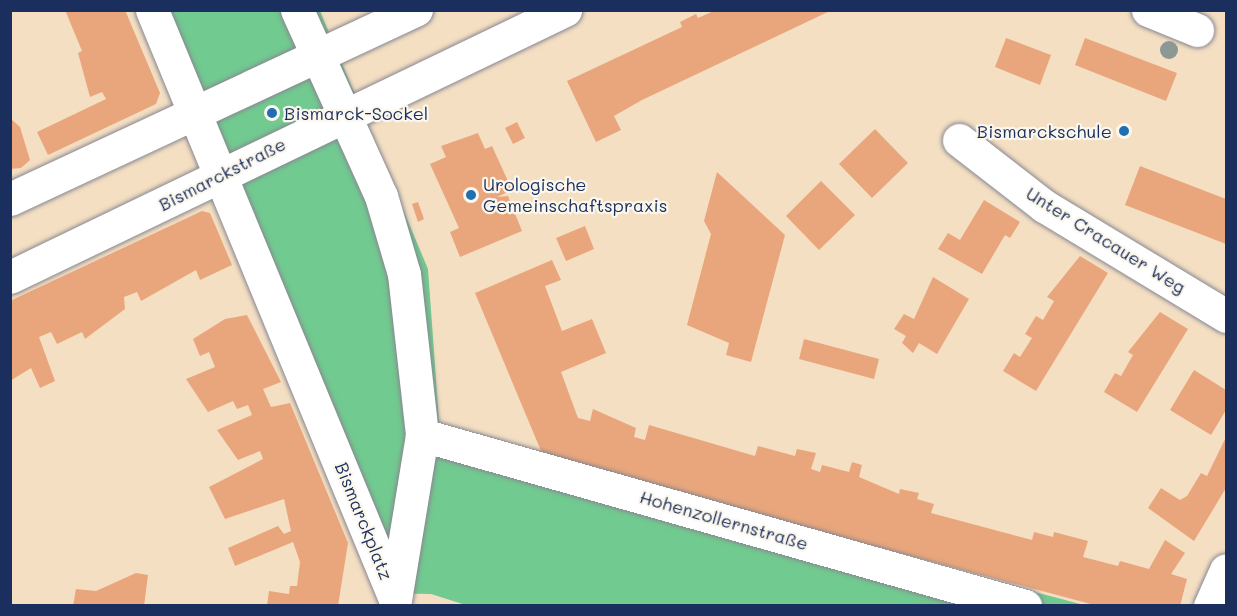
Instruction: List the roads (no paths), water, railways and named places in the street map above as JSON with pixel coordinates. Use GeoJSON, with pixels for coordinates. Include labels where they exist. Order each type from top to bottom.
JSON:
{"type":"FeatureCollection","features":[{"type":"Feature","properties":{"kind":"street","name":"Bismarckplatz"},"geometry":{"type":"LineString","coordinates":[[152,10],[402,603]]}},
{"type":"Feature","properties":{"kind":"street","name":"Bismarckplatz"},"geometry":{"type":"LineString","coordinates":[[297,10],[381,196],[404,274],[422,435],[402,603]]}},
{"type":"Feature","properties":{"kind":"street"},"geometry":{"type":"LineString","coordinates":[[10,199],[196,115],[416,10]]}},
{"type":"Feature","properties":{"kind":"street","name":"Bismarckstraße"},"geometry":{"type":"LineString","coordinates":[[10,277],[221,172],[565,10]]}},
{"type":"Feature","properties":{"kind":"street"},"geometry":{"type":"LineString","coordinates":[[1148,10],[1197,30]]}},
{"type":"Feature","properties":{"kind":"street","name":"Unter Cracauer Weg"},"geometry":{"type":"LineString","coordinates":[[959,140],[1044,206],[1227,316]]}},
{"type":"Feature","properties":{"kind":"street","name":"Hohenzollernstraße"},"geometry":{"type":"LineString","coordinates":[[422,435],[1025,606]]}},
{"type":"Feature","properties":{"kind":"street"},"geometry":{"type":"LineString","coordinates":[[1210,606],[1227,570]]}},
{"type":"Feature","properties":{"kind":"place","name":"Bismarck-Sockel"},"geometry":{"type":"Point","coordinates":[272,113]}},
{"type":"Feature","properties":{"kind":"place","name":"Bismarckschule"},"geometry":{"type":"Point","coordinates":[1124,131]}},
{"type":"Feature","properties":{"kind":"place","name":"Urologische Gemeinschaftspraxis"},"geometry":{"type":"Point","coordinates":[471,195]}}]}
